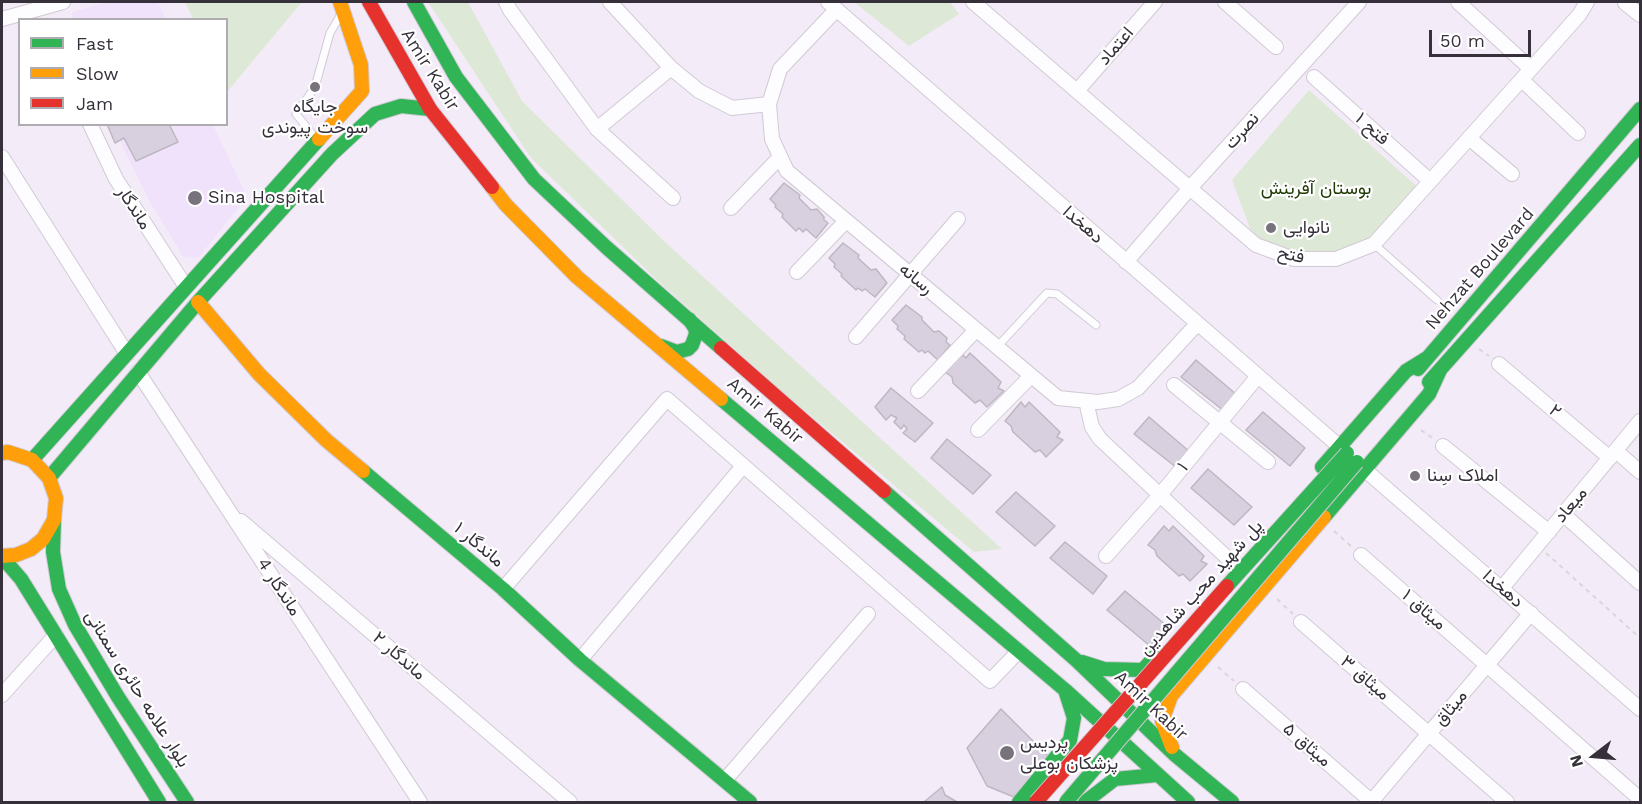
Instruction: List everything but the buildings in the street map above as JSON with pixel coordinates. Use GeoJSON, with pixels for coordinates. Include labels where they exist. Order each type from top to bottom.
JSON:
{"type":"FeatureCollection","features":[{"type":"Feature","properties":{"kind":"main road","name":"Amir Kabir"},"geometry":{"type":"LineString","coordinates":[[369,2],[430,109],[506,205],[577,277],[1065,690],[1188,802]]}},
{"type":"Feature","properties":{"kind":"main road","name":"Amir Kabir"},"geometry":{"type":"LineString","coordinates":[[414,2],[456,77],[534,179],[729,357],[1076,660],[1174,754],[1232,802]]}},
{"type":"Feature","properties":{"kind":"main road"},"geometry":{"type":"LineString","coordinates":[[32,460],[362,91],[361,65],[341,6]]}},
{"type":"Feature","properties":{"kind":"main road"},"geometry":{"type":"LineString","coordinates":[[4,452],[32,460],[49,478],[198,302],[332,154],[375,114],[402,106],[430,109]]}},
{"type":"Feature","properties":{"kind":"main road","name":"Nehzat Boulevard"},"geometry":{"type":"LineString","coordinates":[[1352,457],[1427,358],[1641,109]]}},
{"type":"Feature","properties":{"kind":"main road","name":"Nehzat Boulevard"},"geometry":{"type":"LineString","coordinates":[[1352,457],[1440,370],[1641,145]]}},
{"type":"Feature","properties":{"kind":"main road"},"geometry":{"type":"LineString","coordinates":[[268,195],[281,208]]}},
{"type":"Feature","properties":{"kind":"main road","name":"ماندگار ۱"},"geometry":{"type":"LineString","coordinates":[[198,302],[259,374],[326,440],[503,589],[580,660],[750,802]]}},
{"type":"Feature","properties":{"kind":"main road"},"geometry":{"type":"LineString","coordinates":[[660,346],[677,352],[688,349],[696,334],[689,319]]}},
{"type":"Feature","properties":{"kind":"main road"},"geometry":{"type":"LineString","coordinates":[[706,385],[702,374],[708,359],[724,355],[729,357]]}},
{"type":"Feature","properties":{"kind":"main road"},"geometry":{"type":"LineString","coordinates":[[1174,754],[1162,721],[1171,696],[1321,519],[1352,457]]}},
{"type":"Feature","properties":{"kind":"main road"},"geometry":{"type":"LineString","coordinates":[[1171,696],[1158,696],[1149,691],[1144,682],[1143,670],[1236,566],[1352,457]]}},
{"type":"Feature","properties":{"kind":"main road","name":"پل شهید محب شاهدین"},"geometry":{"type":"LineString","coordinates":[[1036,802],[1113,712],[1352,457]]}},
{"type":"Feature","properties":{"kind":"main road","name":"پل شهید محب شاهدین"},"geometry":{"type":"LineString","coordinates":[[1066,802],[1352,457]]}},
{"type":"Feature","properties":{"kind":"main road","name":"بلوار علامه حائری سمنانی"},"geometry":{"type":"LineString","coordinates":[[49,478],[56,498],[53,552],[59,589],[75,625],[118,697],[187,802]]}},
{"type":"Feature","properties":{"kind":"main road"},"geometry":{"type":"LineString","coordinates":[[2,556],[16,555],[31,549],[43,539],[54,520]]}},
{"type":"Feature","properties":{"kind":"main road"},"geometry":{"type":"LineString","coordinates":[[2,556],[21,579],[159,802]]}},
{"type":"Feature","properties":{"kind":"main road"},"geometry":{"type":"LineString","coordinates":[[1076,660],[1104,669],[1143,670]]}},
{"type":"Feature","properties":{"kind":"main road"},"geometry":{"type":"LineString","coordinates":[[1019,802],[1070,740],[1074,718],[1065,690]]}},
{"type":"Feature","properties":{"kind":"main road"},"geometry":{"type":"LineString","coordinates":[[1055,759],[1070,757],[1088,769],[1094,778],[1089,798]]}},
{"type":"Feature","properties":{"kind":"main road"},"geometry":{"type":"LineString","coordinates":[[1089,798],[1115,779],[1157,775]]}},
{"type":"Feature","properties":{"kind":"street"},"geometry":{"type":"LineString","coordinates":[[5,21],[63,2]]}},
{"type":"Feature","properties":{"kind":"street"},"geometry":{"type":"LineString","coordinates":[[506,2],[597,129],[673,198]]}},
{"type":"Feature","properties":{"kind":"street"},"geometry":{"type":"LineString","coordinates":[[610,2],[671,68],[699,91],[732,108],[769,104]]}},
{"type":"Feature","properties":{"kind":"street","name":"فتح"},"geometry":{"type":"LineString","coordinates":[[973,2],[1256,245],[1294,259],[1336,259],[1374,244],[1579,15],[1587,2]]}},
{"type":"Feature","properties":{"kind":"street","name":"اعتماد"},"geometry":{"type":"LineString","coordinates":[[1077,91],[1155,2]]}},
{"type":"Feature","properties":{"kind":"street"},"geometry":{"type":"LineString","coordinates":[[1225,2],[1276,47]]}},
{"type":"Feature","properties":{"kind":"street","name":"نصرت"},"geometry":{"type":"LineString","coordinates":[[1126,262],[1359,2]]}},
{"type":"Feature","properties":{"kind":"street"},"geometry":{"type":"LineString","coordinates":[[1458,2],[1578,133]]}},
{"type":"Feature","properties":{"kind":"street"},"geometry":{"type":"LineString","coordinates":[[1625,3],[1641,15]]}},
{"type":"Feature","properties":{"kind":"street","name":"رسانه"},"geometry":{"type":"LineString","coordinates":[[832,6],[780,69],[769,104],[772,139],[788,171],[1058,398],[1086,401],[1118,399],[1138,388],[1197,324]]}},
{"type":"Feature","properties":{"kind":"street","name":"دهخدا"},"geometry":{"type":"LineString","coordinates":[[832,6],[1641,709]]}},
{"type":"Feature","properties":{"kind":"street"},"geometry":{"type":"LineString","coordinates":[[597,129],[671,68]]}},
{"type":"Feature","properties":{"kind":"street","name":"فتح ۱"},"geometry":{"type":"LineString","coordinates":[[1314,77],[1430,182]]}},
{"type":"Feature","properties":{"kind":"street","name":"ماندگار"},"geometry":{"type":"LineString","coordinates":[[91,126],[116,179],[186,287]]}},
{"type":"Feature","properties":{"kind":"street"},"geometry":{"type":"LineString","coordinates":[[1469,138],[1512,174]]}},
{"type":"Feature","properties":{"kind":"street"},"geometry":{"type":"LineString","coordinates":[[2,157],[127,354]]}},
{"type":"Feature","properties":{"kind":"street"},"geometry":{"type":"LineString","coordinates":[[731,208],[780,157]]}},
{"type":"Feature","properties":{"kind":"street"},"geometry":{"type":"LineString","coordinates":[[856,337],[958,219]]}},
{"type":"Feature","properties":{"kind":"street"},"geometry":{"type":"LineString","coordinates":[[798,272],[846,221]]}},
{"type":"Feature","properties":{"kind":"street"},"geometry":{"type":"LineString","coordinates":[[918,391],[976,330]]}},
{"type":"Feature","properties":{"kind":"street","name":"۲"},"geometry":{"type":"LineString","coordinates":[[1499,364],[1613,455],[1641,472]]}},
{"type":"Feature","properties":{"kind":"street","name":"ماندگار 4"},"geometry":{"type":"LineString","coordinates":[[138,372],[420,802]]}},
{"type":"Feature","properties":{"kind":"street"},"geometry":{"type":"LineString","coordinates":[[978,430],[1031,376]]}},
{"type":"Feature","properties":{"kind":"street","name":"۱"},"geometry":{"type":"LineString","coordinates":[[1106,556],[1160,495],[1258,376]]}},
{"type":"Feature","properties":{"kind":"street"},"geometry":{"type":"LineString","coordinates":[[1174,385],[1269,462]]}},
{"type":"Feature","properties":{"kind":"street"},"geometry":{"type":"LineString","coordinates":[[503,589],[667,399],[990,681],[1019,651]]}},
{"type":"Feature","properties":{"kind":"street"},"geometry":{"type":"LineString","coordinates":[[1086,401],[1092,427],[1100,439],[1236,566]]}},
{"type":"Feature","properties":{"kind":"street","name":"میعاد"},"geometry":{"type":"LineString","coordinates":[[1502,588],[1641,422]]}},
{"type":"Feature","properties":{"kind":"street"},"geometry":{"type":"LineString","coordinates":[[1443,447],[1549,532]]}},
{"type":"Feature","properties":{"kind":"street"},"geometry":{"type":"LineString","coordinates":[[580,660],[743,466]]}},
{"type":"Feature","properties":{"kind":"street","name":"ماندگار ۲"},"geometry":{"type":"LineString","coordinates":[[228,509],[565,801]]}},
{"type":"Feature","properties":{"kind":"street"},"geometry":{"type":"LineString","coordinates":[[1563,514],[1641,583]]}},
{"type":"Feature","properties":{"kind":"street","name":"میثاق ۱"},"geometry":{"type":"LineString","coordinates":[[1361,555],[1641,799]]}},
{"type":"Feature","properties":{"kind":"street","name":"میثاق"},"geometry":{"type":"LineString","coordinates":[[1372,802],[1531,613]]}},
{"type":"Feature","properties":{"kind":"street"},"geometry":{"type":"LineString","coordinates":[[725,780],[868,614]]}},
{"type":"Feature","properties":{"kind":"street","name":"میثاق ۳"},"geometry":{"type":"LineString","coordinates":[[1301,622],[1507,802]]}},
{"type":"Feature","properties":{"kind":"street"},"geometry":{"type":"LineString","coordinates":[[2,695],[56,635]]}},
{"type":"Feature","properties":{"kind":"street","name":"میثاق ۵"},"geometry":{"type":"LineString","coordinates":[[1243,689],[1372,802]]}},
{"type":"Feature","properties":{"kind":"lane"},"geometry":{"type":"LineString","coordinates":[[332,154],[316,140],[296,114],[315,87],[330,33],[341,6]]}},
{"type":"Feature","properties":{"kind":"lane"},"geometry":{"type":"LineString","coordinates":[[1374,244],[1437,300]]}},
{"type":"Feature","properties":{"kind":"lane"},"geometry":{"type":"LineString","coordinates":[[997,347],[1047,293],[1057,294],[1096,325]]}},
{"type":"Feature","properties":{"kind":"path"},"geometry":{"type":"LineString","coordinates":[[1467,340],[1499,364]]}},
{"type":"Feature","properties":{"kind":"path"},"geometry":{"type":"LineString","coordinates":[[1321,519],[1361,555]]}},
{"type":"Feature","properties":{"kind":"path"},"geometry":{"type":"LineString","coordinates":[[1537,545],[1641,638]]}},
{"type":"Feature","properties":{"kind":"path"},"geometry":{"type":"LineString","coordinates":[[1264,587],[1301,622]]}},
{"type":"Feature","properties":{"kind":"path"},"geometry":{"type":"LineString","coordinates":[[1206,656],[1243,689]]}},
{"type":"Feature","properties":{"kind":"shaded area"},"geometry":{"type":"Polygon","coordinates":[[[107,2],[158,2],[166,18],[73,18],[72,12],[107,2]]]}},
{"type":"Feature","properties":{"kind":"shaded area","name":"Sina Hospital"},"geometry":{"type":"Polygon","coordinates":[[[114,126],[213,126],[244,190],[240,206],[198,258],[183,256],[152,206],[114,126]]]}},
{"type":"Feature","properties":{"kind":"green space"},"geometry":{"type":"Polygon","coordinates":[[[185,2],[302,2],[228,91],[228,18],[193,18],[185,2]]]}},
{"type":"Feature","properties":{"kind":"green space"},"geometry":{"type":"Polygon","coordinates":[[[428,2],[468,2],[522,101],[666,243],[1002,549],[974,552],[791,399],[657,280],[531,158],[428,2]]]}},
{"type":"Feature","properties":{"kind":"green space"},"geometry":{"type":"Polygon","coordinates":[[[854,2],[950,2],[959,14],[909,46],[854,2]]]}},
{"type":"Feature","properties":{"kind":"green space","name":"بوستان آفرینش"},"geometry":{"type":"Polygon","coordinates":[[[1309,90],[1422,191],[1374,244],[1336,259],[1294,259],[1256,245],[1232,180],[1309,90]]]}},
{"type":"Feature","properties":{"kind":"traffic: fast"},"geometry":{"type":"LineString","coordinates":[[414,2],[456,77],[534,179],[606,247],[721,348]]}},
{"type":"Feature","properties":{"kind":"traffic: fast"},"geometry":{"type":"LineString","coordinates":[[49,478],[198,302],[332,154],[375,114],[401,106],[430,109]]}},
{"type":"Feature","properties":{"kind":"traffic: fast"},"geometry":{"type":"LineString","coordinates":[[1418,369],[1640,109]]}},
{"type":"Feature","properties":{"kind":"traffic: fast"},"geometry":{"type":"LineString","coordinates":[[32,460],[319,139]]}},
{"type":"Feature","properties":{"kind":"traffic: fast"},"geometry":{"type":"LineString","coordinates":[[1429,382],[1640,145]]}},
{"type":"Feature","properties":{"kind":"traffic: fast"},"geometry":{"type":"LineString","coordinates":[[661,346],[677,352],[688,349],[696,334],[689,319]]}},
{"type":"Feature","properties":{"kind":"traffic: fast"},"geometry":{"type":"LineString","coordinates":[[1322,467],[1406,371],[1427,358]]}},
{"type":"Feature","properties":{"kind":"traffic: fast"},"geometry":{"type":"LineString","coordinates":[[1324,517],[1429,394],[1440,370]]}},
{"type":"Feature","properties":{"kind":"traffic: fast"},"geometry":{"type":"LineString","coordinates":[[721,399],[1065,690],[1188,802]]}},
{"type":"Feature","properties":{"kind":"traffic: fast"},"geometry":{"type":"LineString","coordinates":[[1227,586],[1347,453]]}},
{"type":"Feature","properties":{"kind":"traffic: fast"},"geometry":{"type":"LineString","coordinates":[[1066,802],[1357,462]]}},
{"type":"Feature","properties":{"kind":"traffic: fast"},"geometry":{"type":"LineString","coordinates":[[363,471],[503,589],[580,660],[750,802]]}},
{"type":"Feature","properties":{"kind":"traffic: fast"},"geometry":{"type":"LineString","coordinates":[[884,491],[1076,660],[1174,754],[1232,802]]}},
{"type":"Feature","properties":{"kind":"traffic: fast"},"geometry":{"type":"LineString","coordinates":[[54,520],[53,552],[59,589],[75,625],[118,697],[187,802]]}},
{"type":"Feature","properties":{"kind":"traffic: fast"},"geometry":{"type":"LineString","coordinates":[[2,557],[21,579],[159,802]]}},
{"type":"Feature","properties":{"kind":"traffic: fast"},"geometry":{"type":"LineString","coordinates":[[1082,662],[1104,669],[1143,670],[1159,652]]}},
{"type":"Feature","properties":{"kind":"traffic: fast"},"geometry":{"type":"LineString","coordinates":[[1019,802],[1070,740],[1074,718],[1066,693]]}},
{"type":"Feature","properties":{"kind":"traffic: fast"},"geometry":{"type":"LineString","coordinates":[[1085,802],[1115,779],[1157,775]]}},
{"type":"Feature","properties":{"kind":"traffic: slow"},"geometry":{"type":"LineString","coordinates":[[319,139],[362,91],[361,65],[340,2]]}},
{"type":"Feature","properties":{"kind":"traffic: slow"},"geometry":{"type":"LineString","coordinates":[[492,187],[506,205],[577,277],[721,399]]}},
{"type":"Feature","properties":{"kind":"traffic: slow"},"geometry":{"type":"LineString","coordinates":[[198,302],[259,374],[326,440],[363,471]]}},
{"type":"Feature","properties":{"kind":"traffic: slow"},"geometry":{"type":"LineString","coordinates":[[2,453],[8,452],[32,460],[49,478],[56,498],[54,520],[43,539],[31,549],[16,555],[2,556]]}},
{"type":"Feature","properties":{"kind":"traffic: slow"},"geometry":{"type":"LineString","coordinates":[[1172,747],[1162,721],[1171,696],[1324,517]]}},
{"type":"Feature","properties":{"kind":"traffic: jam"},"geometry":{"type":"LineString","coordinates":[[369,2],[430,109],[492,187]]}},
{"type":"Feature","properties":{"kind":"traffic: jam"},"geometry":{"type":"LineString","coordinates":[[721,348],[884,491]]}},
{"type":"Feature","properties":{"kind":"traffic: jam"},"geometry":{"type":"LineString","coordinates":[[1036,802],[1227,586]]}},
{"type":"Feature","properties":{"kind":"place","name":"جایگاه سوخت پیوندی"},"geometry":{"type":"Point","coordinates":[315,87]}},
{"type":"Feature","properties":{"kind":"place","name":"Sina Hospital"},"geometry":{"type":"Point","coordinates":[195,198]}},
{"type":"Feature","properties":{"kind":"place","name":"نانوایی"},"geometry":{"type":"Point","coordinates":[1271,228]}},
{"type":"Feature","properties":{"kind":"place","name":"املاک سِنا"},"geometry":{"type":"Point","coordinates":[1415,476]}},
{"type":"Feature","properties":{"kind":"place","name":"پردیس پزشکان بوعلی"},"geometry":{"type":"Point","coordinates":[1007,753]}}]}
